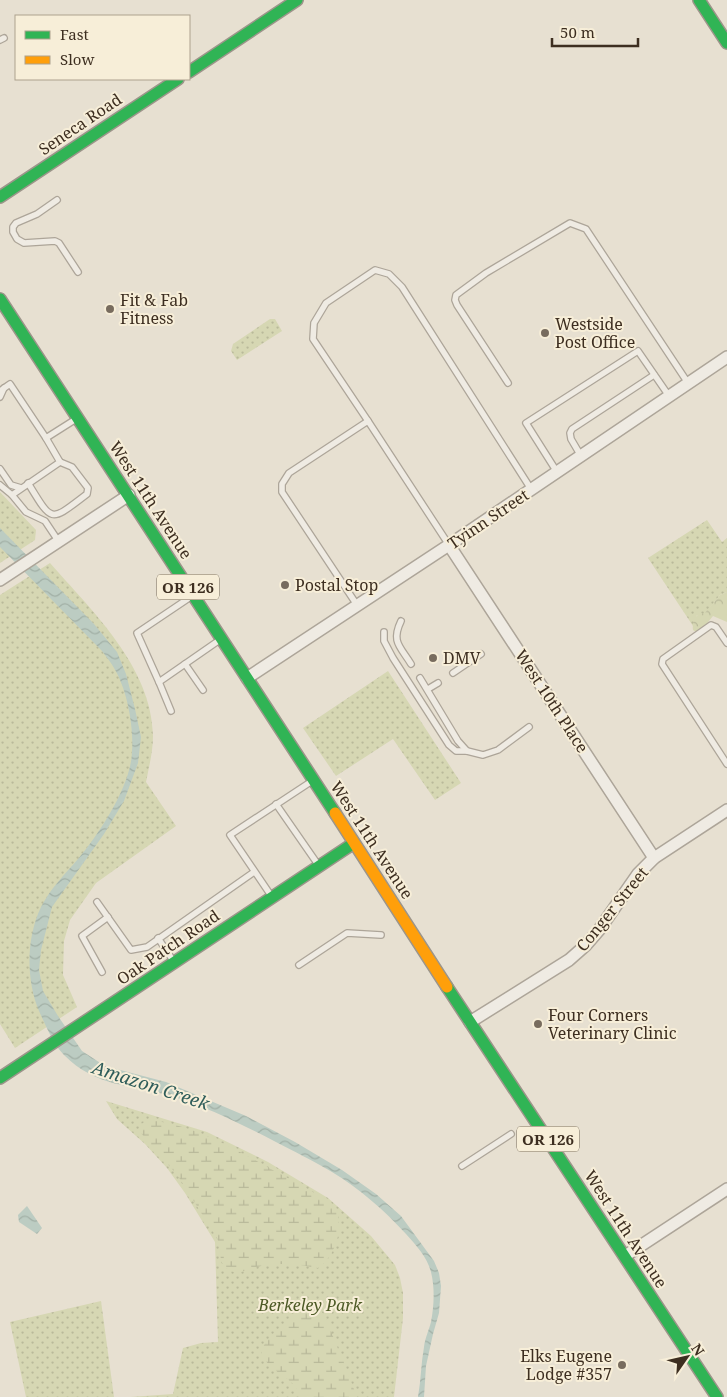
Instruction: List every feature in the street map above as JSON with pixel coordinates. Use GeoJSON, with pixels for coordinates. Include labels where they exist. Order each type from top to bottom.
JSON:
{"type":"FeatureCollection","features":[{"type":"Feature","properties":{"kind":"main road"},"geometry":{"type":"LineString","coordinates":[[190,71],[297,0]]}},
{"type":"Feature","properties":{"kind":"main road"},"geometry":{"type":"LineString","coordinates":[[699,0],[727,43]]}},
{"type":"Feature","properties":{"kind":"main road","name":"Seneca Road"},"geometry":{"type":"LineString","coordinates":[[0,197],[176,80]]}},
{"type":"Feature","properties":{"kind":"main road","name":"West 11th Avenue"},"geometry":{"type":"LineString","coordinates":[[0,299],[130,495],[470,1022],[717,1397]]}},
{"type":"Feature","properties":{"kind":"main road","name":"Oak Patch Road"},"geometry":{"type":"LineString","coordinates":[[0,1078],[354,843]]}},
{"type":"Feature","properties":{"kind":"street","name":"Tyinn Street"},"geometry":{"type":"LineString","coordinates":[[247,678],[449,545],[727,357]]}},
{"type":"Feature","properties":{"kind":"street"},"geometry":{"type":"LineString","coordinates":[[0,580],[130,495]]}},
{"type":"Feature","properties":{"kind":"street","name":"West 10th Place"},"geometry":{"type":"LineString","coordinates":[[449,545],[654,858]]}},
{"type":"Feature","properties":{"kind":"street","name":"Conger Street"},"geometry":{"type":"LineString","coordinates":[[470,1022],[569,960],[599,930],[638,874],[654,858],[727,810]]}},
{"type":"Feature","properties":{"kind":"street"},"geometry":{"type":"LineString","coordinates":[[625,1256],[727,1189]]}},
{"type":"Feature","properties":{"kind":"lane"},"geometry":{"type":"LineString","coordinates":[[57,200],[43,210],[16,223],[13,227],[13,232],[18,241],[24,243],[55,241],[59,243],[78,272]]}},
{"type":"Feature","properties":{"kind":"lane"},"geometry":{"type":"LineString","coordinates":[[508,383],[457,305],[456,295],[486,273],[570,223],[586,229],[688,383]]}},
{"type":"Feature","properties":{"kind":"lane"},"geometry":{"type":"LineString","coordinates":[[449,545],[312,338],[314,323],[326,303],[375,270],[388,274],[402,287],[531,489]]}},
{"type":"Feature","properties":{"kind":"lane"},"geometry":{"type":"LineString","coordinates":[[557,472],[526,424],[638,351],[669,396]]}},
{"type":"Feature","properties":{"kind":"lane"},"geometry":{"type":"LineString","coordinates":[[581,456],[571,439],[570,433],[572,429],[654,375]]}},
{"type":"Feature","properties":{"kind":"lane"},"geometry":{"type":"LineString","coordinates":[[0,397],[5,387],[46,438],[60,462],[72,467],[88,488],[87,494],[60,514],[54,516],[45,512],[28,483]]}},
{"type":"Feature","properties":{"kind":"lane"},"geometry":{"type":"LineString","coordinates":[[46,438],[78,418]]}},
{"type":"Feature","properties":{"kind":"lane"},"geometry":{"type":"LineString","coordinates":[[357,606],[282,492],[282,484],[289,473],[368,421]]}},
{"type":"Feature","properties":{"kind":"lane"},"geometry":{"type":"LineString","coordinates":[[12,495],[60,462]]}},
{"type":"Feature","properties":{"kind":"lane"},"geometry":{"type":"LineString","coordinates":[[0,469],[11,485],[21,488]]}},
{"type":"Feature","properties":{"kind":"lane"},"geometry":{"type":"LineString","coordinates":[[0,485],[12,495],[26,512],[45,521],[59,542]]}},
{"type":"Feature","properties":{"kind":"lane"},"geometry":{"type":"LineString","coordinates":[[171,711],[137,633],[194,595]]}},
{"type":"Feature","properties":{"kind":"lane"},"geometry":{"type":"LineString","coordinates":[[402,621],[395,638],[411,664]]}},
{"type":"Feature","properties":{"kind":"lane"},"geometry":{"type":"LineString","coordinates":[[727,643],[716,627],[711,625],[663,658],[662,664],[727,764]]}},
{"type":"Feature","properties":{"kind":"lane"},"geometry":{"type":"LineString","coordinates":[[384,632],[384,641],[393,658],[449,745],[456,751],[467,751],[483,755],[498,750],[530,727]]}},
{"type":"Feature","properties":{"kind":"lane"},"geometry":{"type":"LineString","coordinates":[[159,682],[222,639]]}},
{"type":"Feature","properties":{"kind":"lane"},"geometry":{"type":"LineString","coordinates":[[453,673],[481,654]]}},
{"type":"Feature","properties":{"kind":"lane"},"geometry":{"type":"LineString","coordinates":[[185,664],[203,690]]}},
{"type":"Feature","properties":{"kind":"lane"},"geometry":{"type":"LineString","coordinates":[[420,678],[458,741],[467,751]]}},
{"type":"Feature","properties":{"kind":"lane"},"geometry":{"type":"LineString","coordinates":[[428,690],[438,683]]}},
{"type":"Feature","properties":{"kind":"lane"},"geometry":{"type":"LineString","coordinates":[[272,897],[230,835],[314,780]]}},
{"type":"Feature","properties":{"kind":"lane"},"geometry":{"type":"LineString","coordinates":[[276,804],[319,866]]}},
{"type":"Feature","properties":{"kind":"lane"},"geometry":{"type":"LineString","coordinates":[[97,902],[131,950],[146,947],[254,872]]}},
{"type":"Feature","properties":{"kind":"lane"},"geometry":{"type":"LineString","coordinates":[[102,972],[82,936],[108,917]]}},
{"type":"Feature","properties":{"kind":"lane"},"geometry":{"type":"LineString","coordinates":[[299,965],[347,933],[381,935]]}},
{"type":"Feature","properties":{"kind":"lane"},"geometry":{"type":"LineString","coordinates":[[158,938],[174,962]]}},
{"type":"Feature","properties":{"kind":"lane"},"geometry":{"type":"LineString","coordinates":[[462,1166],[511,1134]]}},
{"type":"Feature","properties":{"kind":"green space"},"geometry":{"type":"Polygon","coordinates":[[[270,319],[275,319],[282,331],[237,360],[231,351],[233,344],[270,319]]]}},
{"type":"Feature","properties":{"kind":"green space"},"geometry":{"type":"Polygon","coordinates":[[[0,492],[36,530],[35,540],[0,563],[0,492]]]}},
{"type":"Feature","properties":{"kind":"green space"},"geometry":{"type":"Polygon","coordinates":[[[707,520],[722,542],[727,538],[727,592],[720,595],[704,615],[697,615],[693,626],[648,558],[707,520]]]}},
{"type":"Feature","properties":{"kind":"green space"},"geometry":{"type":"Polygon","coordinates":[[[50,563],[101,621],[131,664],[142,687],[150,711],[153,736],[152,753],[146,782],[176,826],[96,883],[70,920],[64,941],[63,975],[77,1007],[15,1048],[0,1024],[0,595],[50,563]]]}},
{"type":"Feature","properties":{"kind":"green space"},"geometry":{"type":"Polygon","coordinates":[[[727,592],[727,622],[713,616],[700,632],[693,630],[693,623],[697,616],[700,613],[704,614],[720,595],[727,592]]]}},
{"type":"Feature","properties":{"kind":"green space"},"geometry":{"type":"Polygon","coordinates":[[[388,671],[461,783],[435,800],[393,739],[336,776],[303,728],[388,671]]]}},
{"type":"Feature","properties":{"kind":"green space","name":"Berkeley Park"},"geometry":{"type":"Polygon","coordinates":[[[106,1101],[207,1132],[268,1162],[328,1198],[371,1236],[395,1265],[403,1293],[403,1318],[394,1397],[130,1397],[173,1394],[183,1348],[201,1343],[218,1342],[215,1242],[167,1168],[145,1144],[117,1119],[106,1101]]]}},
{"type":"Feature","properties":{"kind":"green space"},"geometry":{"type":"Polygon","coordinates":[[[148,1120],[180,1126],[211,1138],[241,1152],[330,1202],[338,1217],[339,1227],[335,1246],[325,1262],[318,1268],[293,1264],[268,1264],[237,1273],[225,1267],[222,1264],[217,1238],[178,1176],[140,1132],[141,1124],[148,1120]]]}},
{"type":"Feature","properties":{"kind":"green space"},"geometry":{"type":"Polygon","coordinates":[[[101,1301],[114,1397],[26,1397],[10,1322],[101,1301]]]}},
{"type":"Feature","properties":{"kind":"green space"},"geometry":{"type":"Polygon","coordinates":[[[310,1307],[320,1310],[325,1316],[357,1397],[301,1397],[293,1384],[264,1359],[261,1351],[275,1332],[290,1319],[310,1307]]]}},
{"type":"Feature","properties":{"kind":"water","name":"Amazon Creek"},"geometry":{"type":"Polygon","coordinates":[[[0,528],[94,624],[117,652],[126,674],[141,737],[138,763],[124,801],[104,834],[52,907],[41,950],[39,970],[43,991],[82,1051],[105,1066],[166,1082],[246,1116],[342,1170],[376,1194],[401,1216],[434,1261],[439,1273],[441,1286],[439,1313],[426,1366],[424,1397],[418,1397],[422,1359],[433,1310],[434,1291],[432,1278],[427,1261],[421,1252],[389,1217],[371,1200],[332,1172],[236,1122],[184,1100],[115,1083],[88,1073],[64,1055],[56,1046],[47,1029],[35,999],[30,973],[30,945],[36,919],[49,894],[95,837],[120,794],[130,765],[132,731],[129,708],[123,686],[111,664],[102,651],[0,547],[0,528]]]}},
{"type":"Feature","properties":{"kind":"water"},"geometry":{"type":"Polygon","coordinates":[[[27,1206],[42,1228],[37,1234],[19,1222],[18,1215],[27,1206]]]}},
{"type":"Feature","properties":{"kind":"traffic: fast"},"geometry":{"type":"LineString","coordinates":[[190,71],[297,0]]}},
{"type":"Feature","properties":{"kind":"traffic: fast"},"geometry":{"type":"LineString","coordinates":[[699,0],[727,43]]}},
{"type":"Feature","properties":{"kind":"traffic: fast"},"geometry":{"type":"LineString","coordinates":[[0,197],[176,80]]}},
{"type":"Feature","properties":{"kind":"traffic: fast"},"geometry":{"type":"LineString","coordinates":[[0,299],[335,813]]}},
{"type":"Feature","properties":{"kind":"traffic: fast"},"geometry":{"type":"LineString","coordinates":[[0,1078],[354,843]]}},
{"type":"Feature","properties":{"kind":"traffic: fast"},"geometry":{"type":"LineString","coordinates":[[447,987],[717,1397]]}},
{"type":"Feature","properties":{"kind":"traffic: slow"},"geometry":{"type":"LineString","coordinates":[[335,813],[447,987]]}},
{"type":"Feature","properties":{"kind":"place","name":"Fit & Fab Fitness"},"geometry":{"type":"Point","coordinates":[110,309]}},
{"type":"Feature","properties":{"kind":"place","name":"Westside Post Office"},"geometry":{"type":"Point","coordinates":[545,333]}},
{"type":"Feature","properties":{"kind":"place","name":"Postal Stop"},"geometry":{"type":"Point","coordinates":[285,585]}},
{"type":"Feature","properties":{"kind":"place","name":"DMV"},"geometry":{"type":"Point","coordinates":[433,658]}},
{"type":"Feature","properties":{"kind":"place","name":"Four Corners Veterinary Clinic"},"geometry":{"type":"Point","coordinates":[538,1024]}},
{"type":"Feature","properties":{"kind":"place","name":"Elks Eugene Lodge #357"},"geometry":{"type":"Point","coordinates":[622,1365]}}]}
